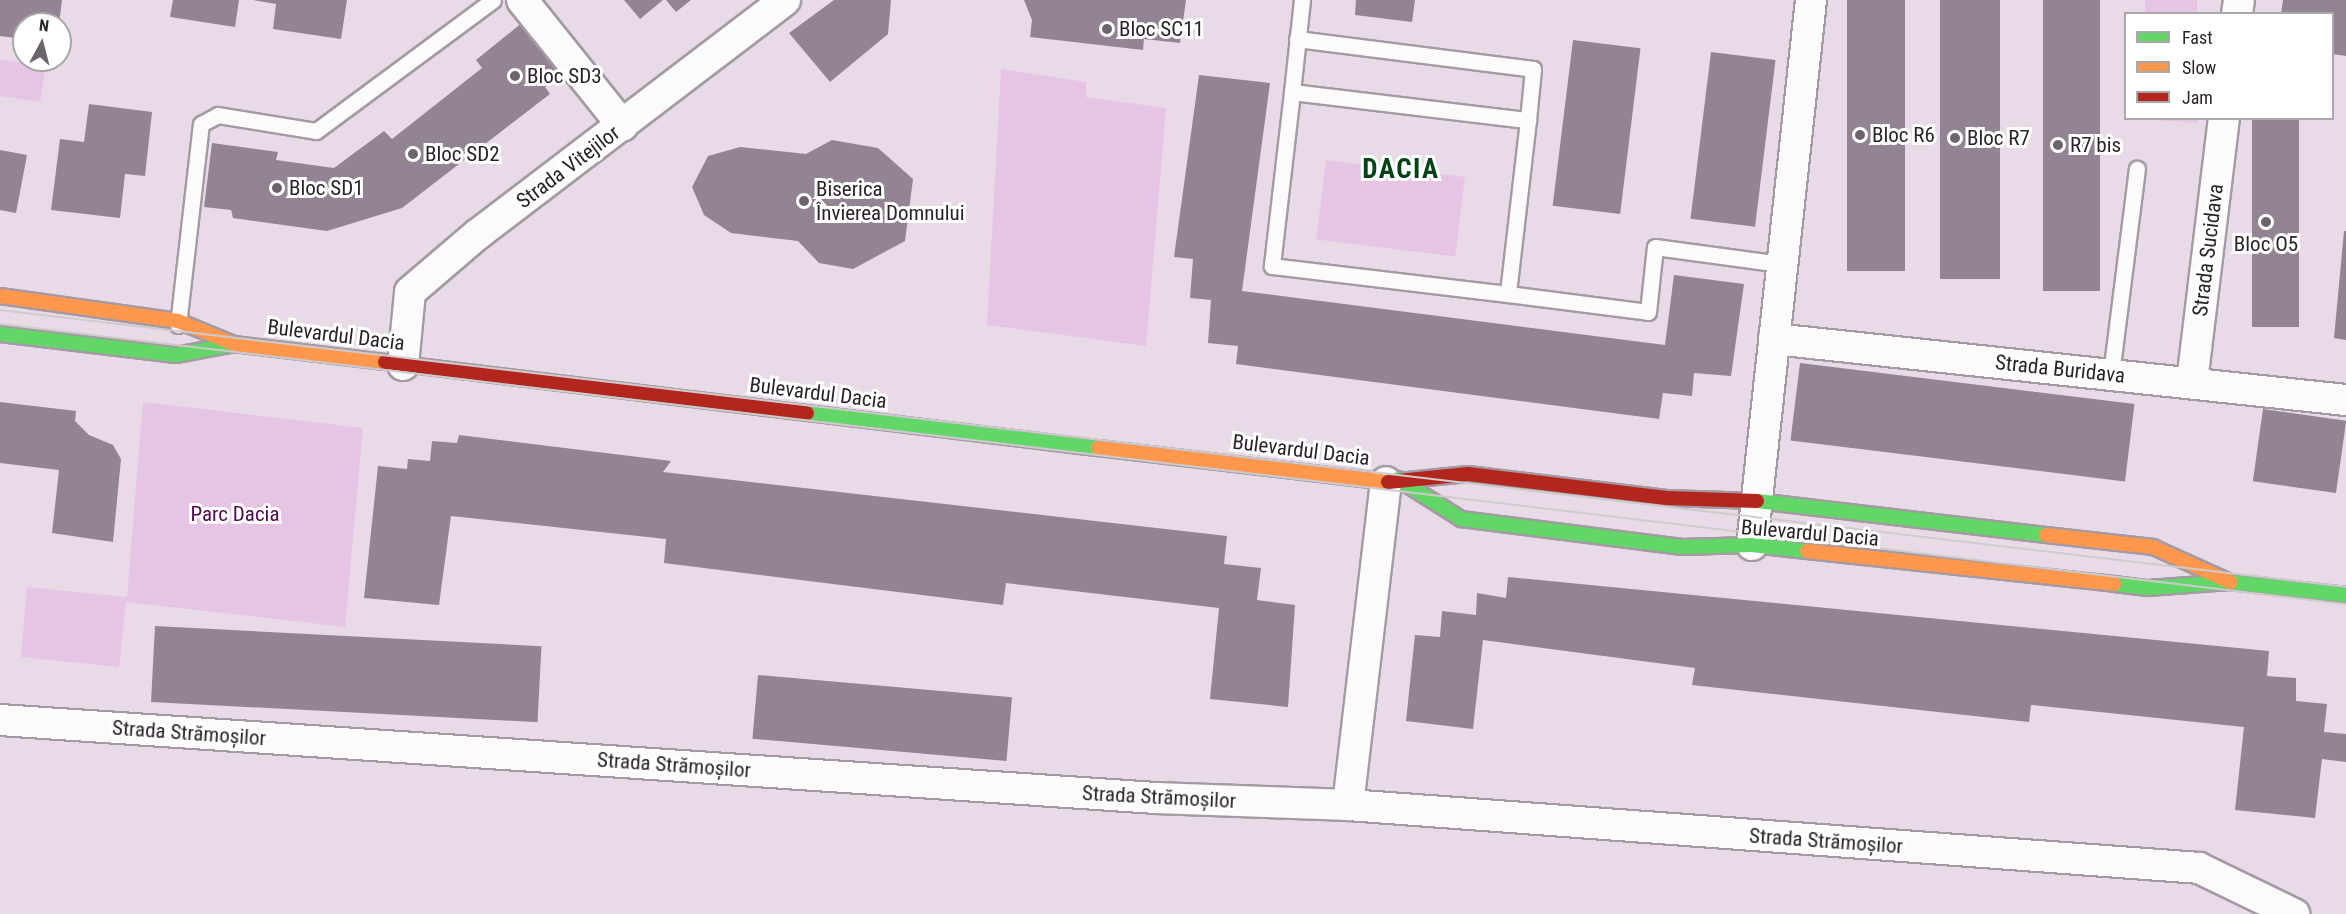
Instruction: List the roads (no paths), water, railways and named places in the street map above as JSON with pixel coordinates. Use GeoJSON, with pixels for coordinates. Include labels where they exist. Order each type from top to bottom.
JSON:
{"type":"FeatureCollection","features":[{"type":"Feature","properties":{"kind":"street"},"geometry":{"type":"LineString","coordinates":[[522,0],[623,126]]}},
{"type":"Feature","properties":{"kind":"street","name":"Strada Vitejilor"},"geometry":{"type":"LineString","coordinates":[[403,365],[410,292],[478,234],[623,126],[785,0]]}},
{"type":"Feature","properties":{"kind":"street"},"geometry":{"type":"LineString","coordinates":[[1752,546],[1811,0]]}},
{"type":"Feature","properties":{"kind":"street","name":"Strada Sucidava"},"geometry":{"type":"LineString","coordinates":[[2192,382],[2224,120]]}},
{"type":"Feature","properties":{"kind":"street","name":"Bulevardul Dacia"},"geometry":{"type":"LineString","coordinates":[[0,296],[178,321],[234,344],[403,365],[1392,480],[1468,474],[1667,498],[1757,501],[2153,547],[2230,582]]}},
{"type":"Feature","properties":{"kind":"street","name":"Bulevardul Dacia"},"geometry":{"type":"LineString","coordinates":[[0,334],[176,355],[234,344]]}},
{"type":"Feature","properties":{"kind":"street","name":"Strada Buridava"},"geometry":{"type":"LineString","coordinates":[[1774,339],[2346,400]]}},
{"type":"Feature","properties":{"kind":"street","name":"Bulevardul Dacia"},"geometry":{"type":"LineString","coordinates":[[1392,480],[1461,519],[1682,547],[1752,546],[2148,588],[2230,582],[2346,595]]}},
{"type":"Feature","properties":{"kind":"street"},"geometry":{"type":"LineString","coordinates":[[1348,805],[1392,480]]}},
{"type":"Feature","properties":{"kind":"street","name":"Strada Strămoșilor"},"geometry":{"type":"LineString","coordinates":[[0,720],[1145,797],[1348,805],[2199,868],[2294,914]]}},
{"type":"Feature","properties":{"kind":"lane"},"geometry":{"type":"LineString","coordinates":[[176,355],[201,124],[218,114],[316,131],[492,0]]}},
{"type":"Feature","properties":{"kind":"lane"},"geometry":{"type":"LineString","coordinates":[[1302,0],[1272,266],[1648,312],[1655,247],[1781,264]]}},
{"type":"Feature","properties":{"kind":"lane"},"geometry":{"type":"LineString","coordinates":[[1297,39],[1533,69],[1508,294]]}},
{"type":"Feature","properties":{"kind":"lane"},"geometry":{"type":"LineString","coordinates":[[1292,92],[1528,120]]}},
{"type":"Feature","properties":{"kind":"lane"},"geometry":{"type":"LineString","coordinates":[[2111,374],[2137,169]]}},
{"type":"Feature","properties":{"kind":"tram line"},"geometry":{"type":"LineString","coordinates":[[0,310],[2346,587]]}},
{"type":"Feature","properties":{"kind":"tram line"},"geometry":{"type":"LineString","coordinates":[[0,324],[2346,604]]}},
{"type":"Feature","properties":{"kind":"place","name":"Bloc SC11"},"geometry":{"type":"Point","coordinates":[1107,29]}},
{"type":"Feature","properties":{"kind":"place","name":"Bloc SD3"},"geometry":{"type":"Point","coordinates":[515,76]}},
{"type":"Feature","properties":{"kind":"place","name":"Bloc R6"},"geometry":{"type":"Point","coordinates":[1860,135]}},
{"type":"Feature","properties":{"kind":"place","name":"Bloc R7"},"geometry":{"type":"Point","coordinates":[1955,138]}},
{"type":"Feature","properties":{"kind":"place","name":"R7 bis"},"geometry":{"type":"Point","coordinates":[2058,145]}},
{"type":"Feature","properties":{"kind":"place","name":"Bloc SD2"},"geometry":{"type":"Point","coordinates":[413,154]}},
{"type":"Feature","properties":{"kind":"place","name":"Bloc SD1"},"geometry":{"type":"Point","coordinates":[277,188]}},
{"type":"Feature","properties":{"kind":"place","name":"Biserica Învierea Domnului"},"geometry":{"type":"Point","coordinates":[804,201]}},
{"type":"Feature","properties":{"kind":"place","name":"Bloc O5"},"geometry":{"type":"Point","coordinates":[2266,222]}},
{"type":"Feature","properties":{"kind":"district","name":"DACIA"},"geometry":{"type":"Point","coordinates":[1401,170]}},
{"type":"Feature","properties":{"kind":"park label","name":"Parc Dacia"},"geometry":{"type":"Point","coordinates":[235,514]}}]}
